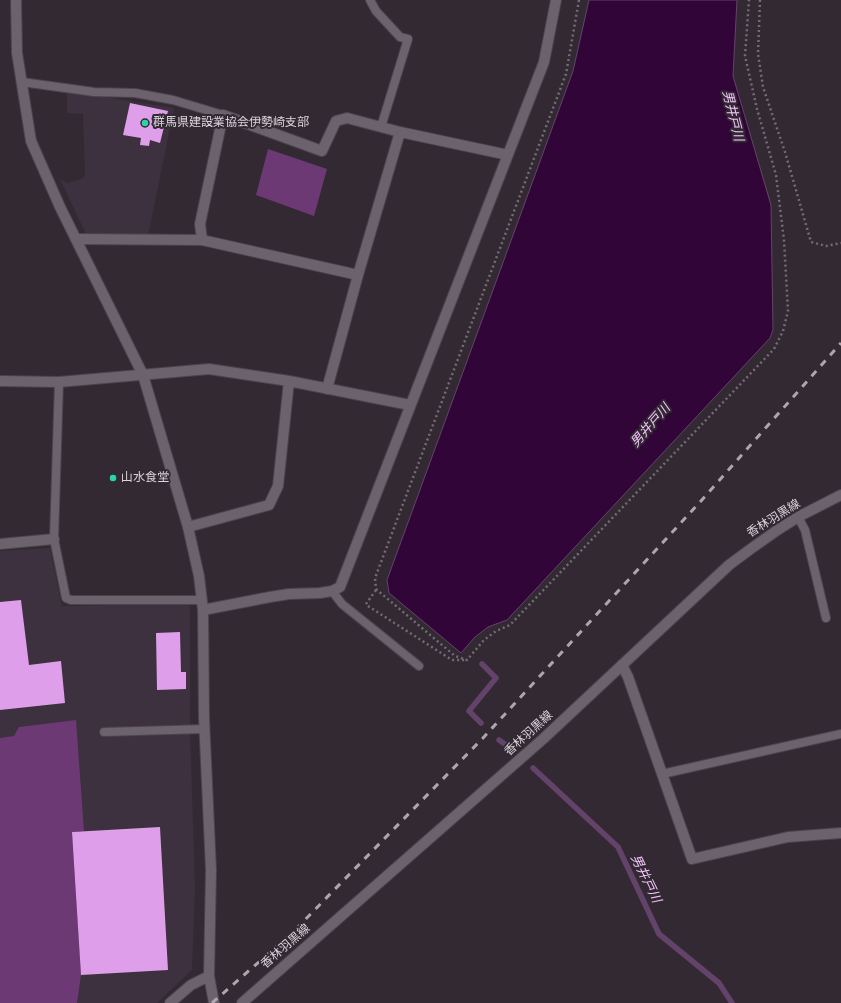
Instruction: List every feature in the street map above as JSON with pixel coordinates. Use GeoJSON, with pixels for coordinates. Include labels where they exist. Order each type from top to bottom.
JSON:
{"type":"FeatureCollection","features":[{"type":"Feature","properties":{"kind":"street"},"geometry":{"type":"LineString","coordinates":[[16,0],[17,53],[31,140],[60,207],[143,375],[188,527],[199,576],[202,605],[204,729],[211,870],[209,976],[214,1003]]}},
{"type":"Feature","properties":{"kind":"street"},"geometry":{"type":"LineString","coordinates":[[202,605],[289,594],[320,593],[332,591],[340,587],[544,62],[556,0]]}},
{"type":"Feature","properties":{"kind":"street"},"geometry":{"type":"LineString","coordinates":[[202,240],[200,224],[223,115],[322,151],[336,121],[347,118],[400,132],[508,155]]}},
{"type":"Feature","properties":{"kind":"street"},"geometry":{"type":"LineString","coordinates":[[327,388],[400,132]]}},
{"type":"Feature","properties":{"kind":"street"},"geometry":{"type":"LineString","coordinates":[[76,239],[202,240],[358,275]]}},
{"type":"Feature","properties":{"kind":"street"},"geometry":{"type":"LineString","coordinates":[[0,381],[59,382],[209,369],[289,381],[410,405]]}},
{"type":"Feature","properties":{"kind":"street"},"geometry":{"type":"LineString","coordinates":[[188,527],[268,505],[278,486],[289,381]]}},
{"type":"Feature","properties":{"kind":"street","name":"香林羽黒線"},"geometry":{"type":"LineString","coordinates":[[242,1003],[538,744],[729,565],[798,517],[841,495]]}},
{"type":"Feature","properties":{"kind":"street"},"geometry":{"type":"LineString","coordinates":[[0,544],[54,539]]}},
{"type":"Feature","properties":{"kind":"street"},"geometry":{"type":"LineString","coordinates":[[622,665],[628,677],[692,859],[788,837],[841,833]]}},
{"type":"Feature","properties":{"kind":"street"},"geometry":{"type":"LineString","coordinates":[[170,1003],[191,985],[209,976]]}},
{"type":"Feature","properties":{"kind":"lane"},"geometry":{"type":"LineString","coordinates":[[370,0],[376,11],[400,37],[408,39],[381,127]]}},
{"type":"Feature","properties":{"kind":"lane"},"geometry":{"type":"LineString","coordinates":[[22,82],[94,92],[135,93],[173,100],[223,115]]}},
{"type":"Feature","properties":{"kind":"lane"},"geometry":{"type":"LineString","coordinates":[[59,382],[54,539],[66,598],[71,600],[202,605]]}},
{"type":"Feature","properties":{"kind":"lane"},"geometry":{"type":"LineString","coordinates":[[798,517],[805,530],[826,618]]}},
{"type":"Feature","properties":{"kind":"lane"},"geometry":{"type":"LineString","coordinates":[[332,591],[342,604],[418,666]]}},
{"type":"Feature","properties":{"kind":"lane"},"geometry":{"type":"LineString","coordinates":[[104,732],[204,729]]}},
{"type":"Feature","properties":{"kind":"lane"},"geometry":{"type":"LineString","coordinates":[[662,774],[841,734]]}},
{"type":"Feature","properties":{"kind":"path"},"geometry":{"type":"LineString","coordinates":[[366,604],[376,590],[375,578],[566,74],[579,0]]}},
{"type":"Feature","properties":{"kind":"path"},"geometry":{"type":"LineString","coordinates":[[362,602],[452,660],[467,660],[484,640],[496,631],[510,625],[774,349],[783,331],[788,311],[784,240],[776,176],[757,109],[745,56],[749,0]]}},
{"type":"Feature","properties":{"kind":"path"},"geometry":{"type":"LineString","coordinates":[[760,0],[758,54],[763,87],[785,152],[811,242],[826,246],[841,243]]}},
{"type":"Feature","properties":{"kind":"path"},"geometry":{"type":"LineString","coordinates":[[376,590],[455,656],[467,660]]}},
{"type":"Feature","properties":{"kind":"shaded area"},"geometry":{"type":"Polygon","coordinates":[[[67,91],[174,108],[148,236],[87,236],[60,179],[68,183],[82,179],[85,176],[83,114],[67,113],[67,91]]]}},
{"type":"Feature","properties":{"kind":"shaded area"},"geometry":{"type":"Polygon","coordinates":[[[268,149],[327,169],[314,216],[256,195],[268,149]]]}},
{"type":"Feature","properties":{"kind":"shaded area"},"geometry":{"type":"Polygon","coordinates":[[[50,548],[62,606],[154,604],[189,605],[190,607],[190,730],[195,886],[192,970],[157,1003],[0,1003],[0,551],[50,548]]]}},
{"type":"Feature","properties":{"kind":"shaded area"},"geometry":{"type":"Polygon","coordinates":[[[76,720],[84,831],[72,832],[81,975],[77,1003],[0,1003],[0,738],[14,736],[19,727],[76,720]]]}},
{"type":"Feature","properties":{"kind":"water"},"geometry":{"type":"Polygon","coordinates":[[[589,0],[737,0],[733,76],[771,205],[773,330],[770,338],[507,620],[488,627],[475,637],[461,653],[389,593],[387,580],[573,71],[589,0]]]}},
{"type":"Feature","properties":{"kind":"building","name":"群馬県建設業協会伊勢崎支部"},"geometry":{"type":"Polygon","coordinates":[[[130,103],[168,111],[160,143],[150,140],[149,146],[140,145],[141,138],[123,135],[130,103]]]}},
{"type":"Feature","properties":{"kind":"building"},"geometry":{"type":"Polygon","coordinates":[[[21,600],[29,665],[61,661],[65,703],[0,710],[0,602],[21,600]]]}},
{"type":"Feature","properties":{"kind":"building"},"geometry":{"type":"Polygon","coordinates":[[[180,632],[181,672],[186,672],[186,689],[157,690],[156,633],[180,632]]]}},
{"type":"Feature","properties":{"kind":"building"},"geometry":{"type":"Polygon","coordinates":[[[160,827],[168,970],[81,975],[72,832],[160,827]]]}},
{"type":"Feature","properties":{"kind":"waterway","name":"男井戸川"},"geometry":{"type":"LineString","coordinates":[[481,723],[469,711],[496,678],[482,664]]}},
{"type":"Feature","properties":{"kind":"waterway","name":"男井戸川"},"geometry":{"type":"LineString","coordinates":[[499,740],[513,750]]}},
{"type":"Feature","properties":{"kind":"waterway","name":"男井戸川"},"geometry":{"type":"LineString","coordinates":[[533,768],[618,847],[659,934],[719,983],[732,1003]]}},
{"type":"Feature","properties":{"kind":"railway"},"geometry":{"type":"LineString","coordinates":[[212,1003],[292,933],[483,738],[700,502],[841,343]]}},
{"type":"Feature","properties":{"kind":"place","name":"群馬県建設業協会伊勢崎支部"},"geometry":{"type":"Point","coordinates":[145,123]}},
{"type":"Feature","properties":{"kind":"place","name":"山水食堂"},"geometry":{"type":"Point","coordinates":[113,478]}}]}
